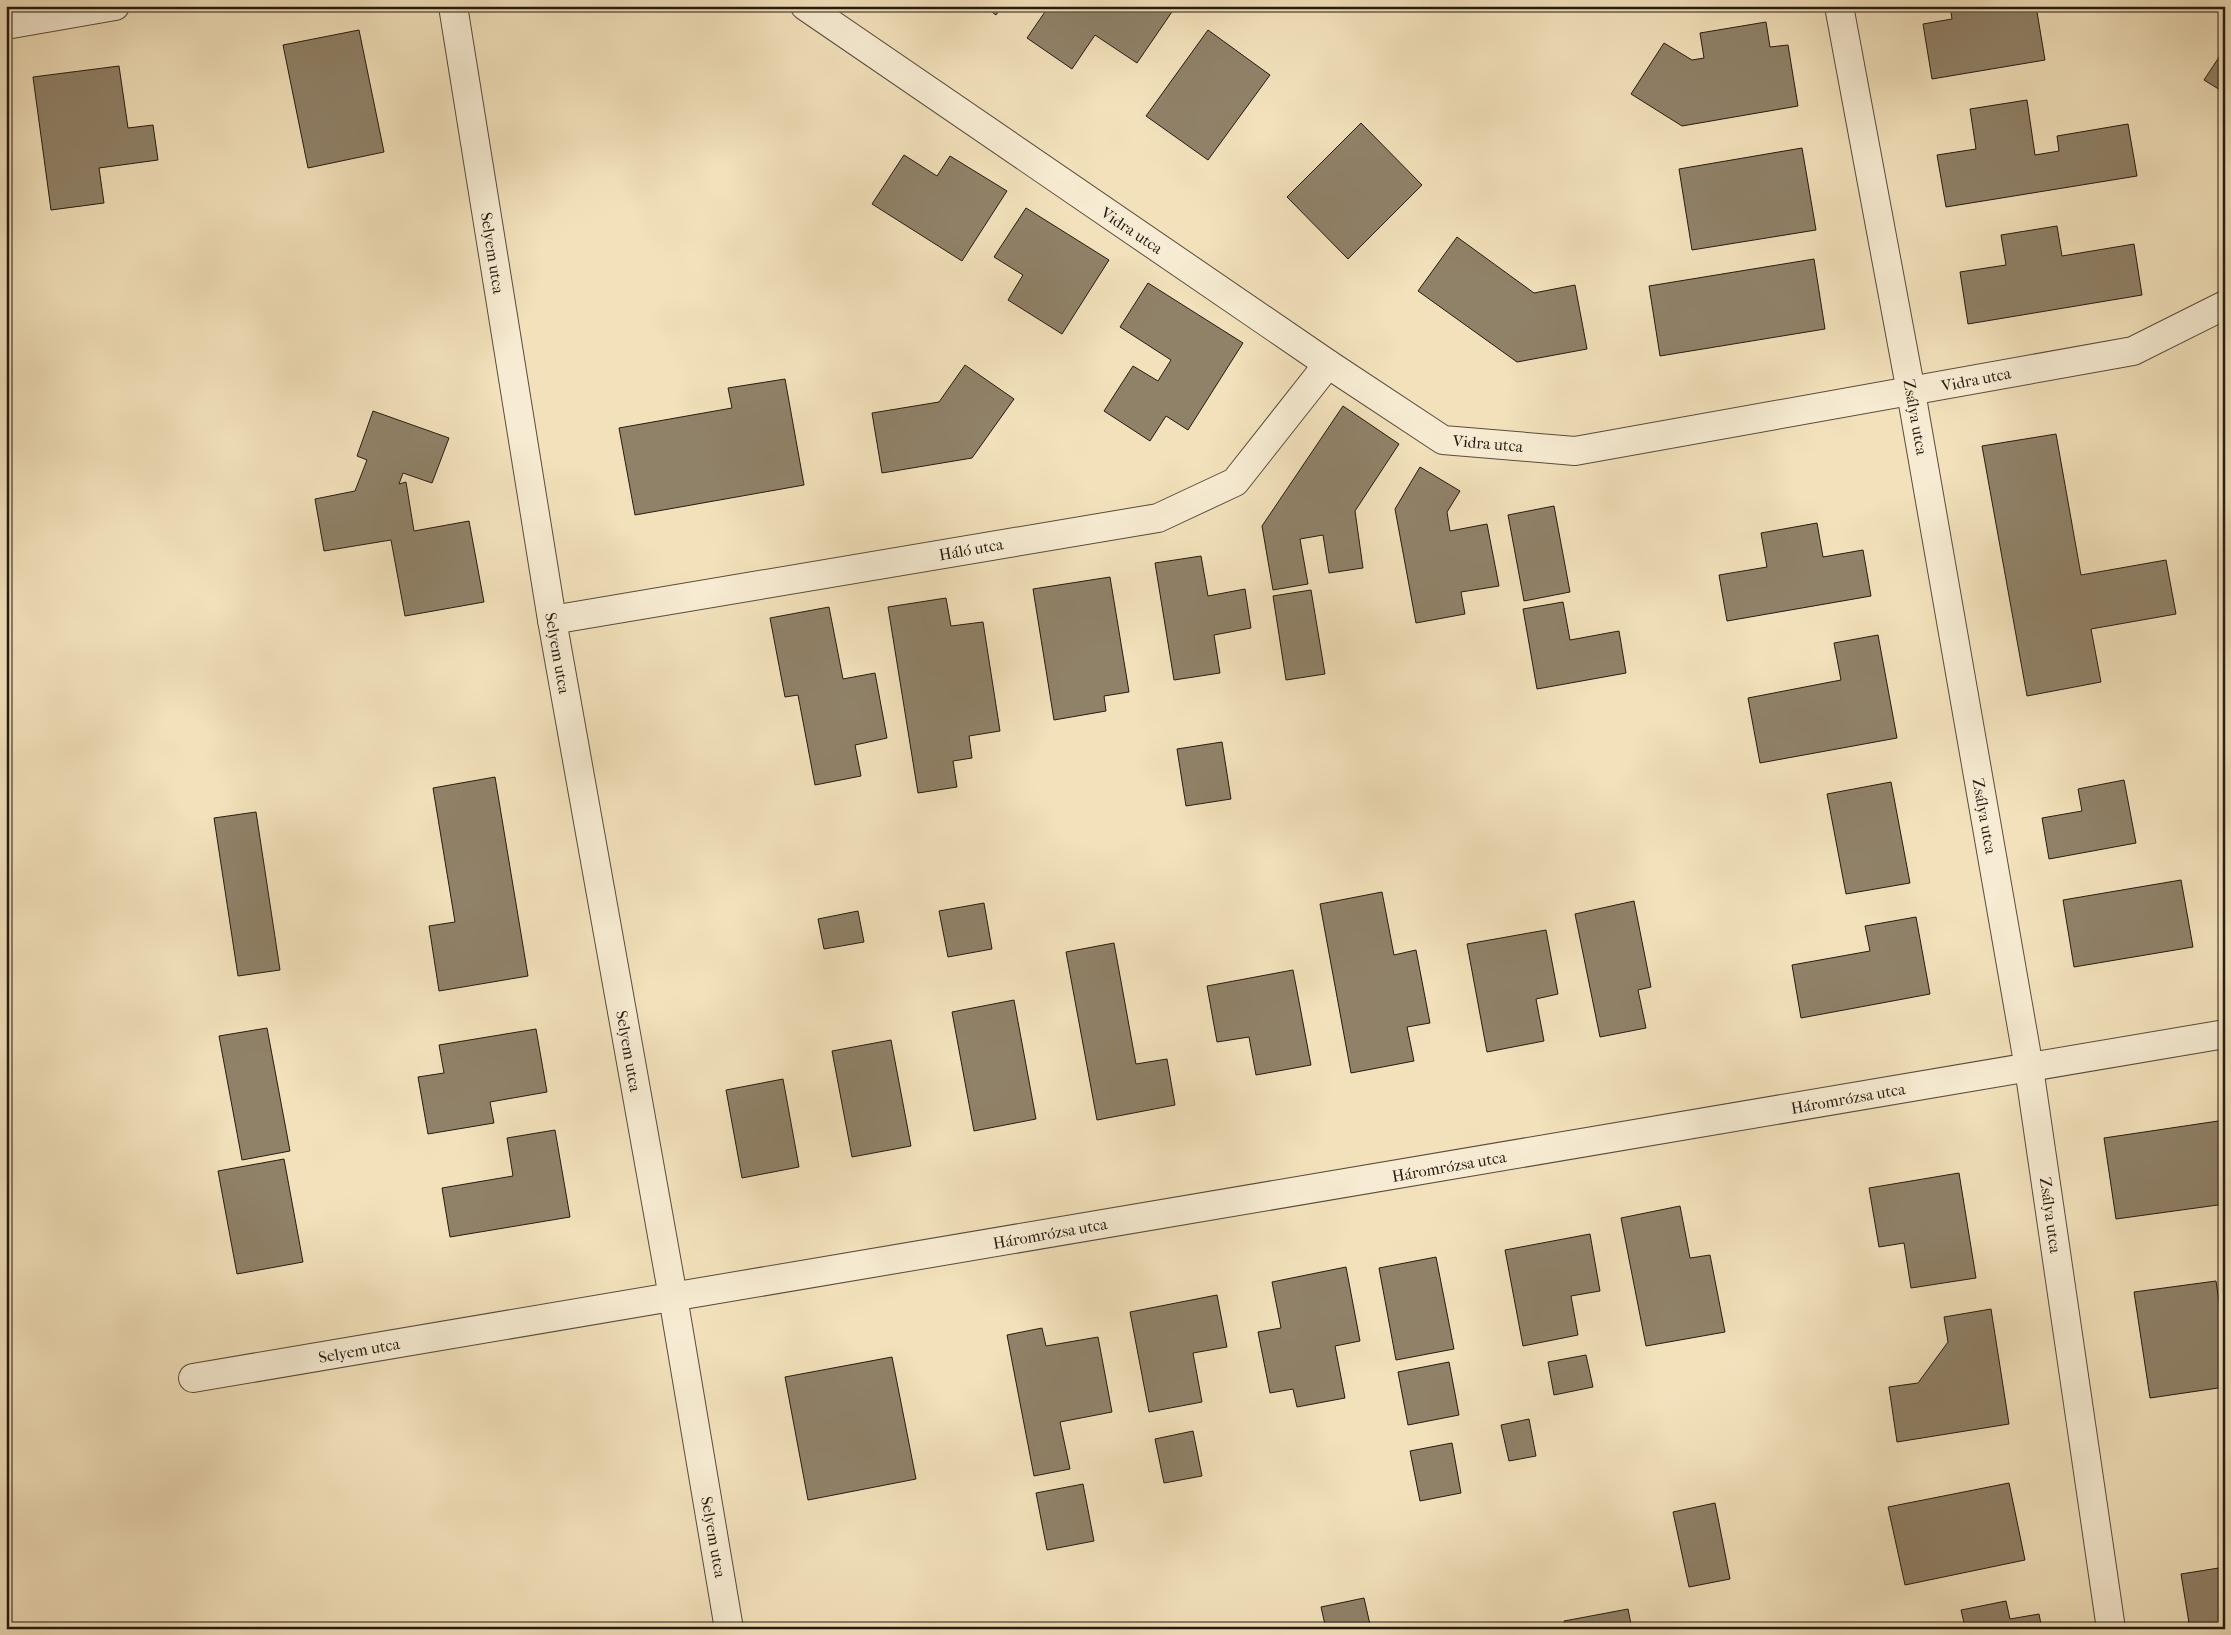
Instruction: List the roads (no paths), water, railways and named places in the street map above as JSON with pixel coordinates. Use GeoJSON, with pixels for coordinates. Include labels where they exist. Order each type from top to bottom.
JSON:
{"type":"FeatureCollection","features":[{"type":"Feature","properties":{"kind":"street"},"geometry":{"type":"LineString","coordinates":[[6,25],[115,6]]}},
{"type":"Feature","properties":{"kind":"street","name":"Selyem utca"},"geometry":{"type":"LineString","coordinates":[[453,6],[552,620],[673,1297],[729,1629]]}},
{"type":"Feature","properties":{"kind":"street","name":"Vidra utca"},"geometry":{"type":"LineString","coordinates":[[805,6],[1328,364],[1443,440],[1575,451],[2133,351],[2225,305]]}},
{"type":"Feature","properties":{"kind":"street","name":"Zsálya utca"},"geometry":{"type":"LineString","coordinates":[[1839,6],[1912,392],[2029,1068],[2111,1629]]}},
{"type":"Feature","properties":{"kind":"street","name":"Háló utca"},"geometry":{"type":"LineString","coordinates":[[552,620],[1158,518],[1235,482],[1328,364]]}},
{"type":"Feature","properties":{"kind":"street","name":"Háromrózsa utca"},"geometry":{"type":"LineString","coordinates":[[673,1297],[2225,1034]]}},
{"type":"Feature","properties":{"kind":"street","name":"Selyem utca"},"geometry":{"type":"LineString","coordinates":[[194,1378],[673,1297]]}}]}
